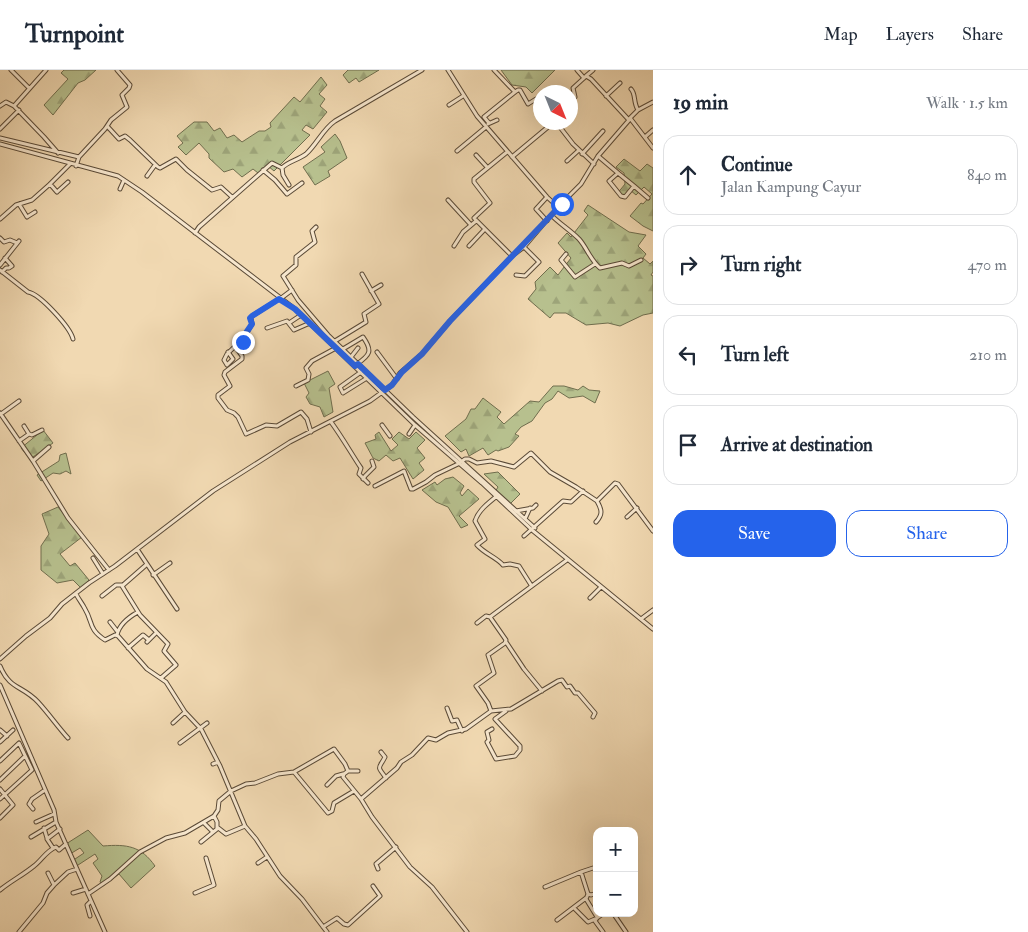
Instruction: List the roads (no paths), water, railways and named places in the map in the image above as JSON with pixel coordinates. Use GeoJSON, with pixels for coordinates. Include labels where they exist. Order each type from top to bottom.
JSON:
{"type":"FeatureCollection","features":[{"type":"Feature","properties":{"kind":"street"},"geometry":{"type":"LineString","coordinates":[[11,70],[29,88]]}},
{"type":"Feature","properties":{"kind":"street"},"geometry":{"type":"LineString","coordinates":[[14,106],[46,70]]}},
{"type":"Feature","properties":{"kind":"street"},"geometry":{"type":"LineString","coordinates":[[0,219],[19,204],[28,202],[70,164],[77,162],[111,120],[128,106],[122,95],[130,85],[117,70]]}},
{"type":"Feature","properties":{"kind":"street"},"geometry":{"type":"LineString","coordinates":[[282,168],[308,152],[334,121],[422,70]]}},
{"type":"Feature","properties":{"kind":"street"},"geometry":{"type":"LineString","coordinates":[[494,70],[515,92]]}},
{"type":"Feature","properties":{"kind":"street"},"geometry":{"type":"LineString","coordinates":[[577,70],[629,119],[653,148]]}},
{"type":"Feature","properties":{"kind":"street"},"geometry":{"type":"LineString","coordinates":[[577,85],[594,70]]}},
{"type":"Feature","properties":{"kind":"street"},"geometry":{"type":"LineString","coordinates":[[450,71],[464,96],[507,152],[558,207]]}},
{"type":"Feature","properties":{"kind":"street"},"geometry":{"type":"LineString","coordinates":[[606,96],[620,83]]}},
{"type":"Feature","properties":{"kind":"street"},"geometry":{"type":"LineString","coordinates":[[632,89],[634,92],[634,102],[638,110]]}},
{"type":"Feature","properties":{"kind":"street"},"geometry":{"type":"LineString","coordinates":[[487,126],[484,117],[518,90],[520,90],[528,104],[533,101]]}},
{"type":"Feature","properties":{"kind":"street"},"geometry":{"type":"LineString","coordinates":[[450,105],[464,96]]}},
{"type":"Feature","properties":{"kind":"street"},"geometry":{"type":"LineString","coordinates":[[0,106],[6,102],[14,106],[58,153]]}},
{"type":"Feature","properties":{"kind":"street"},"geometry":{"type":"LineString","coordinates":[[0,659],[89,583],[233,478],[290,442],[374,398],[392,385],[402,372],[422,354],[512,256],[524,246],[558,207],[577,190],[598,156],[629,119],[638,110],[653,102]]}},
{"type":"Feature","properties":{"kind":"street"},"geometry":{"type":"LineString","coordinates":[[0,129],[18,110]]}},
{"type":"Feature","properties":{"kind":"street"},"geometry":{"type":"LineString","coordinates":[[457,151],[497,120]]}},
{"type":"Feature","properties":{"kind":"street"},"geometry":{"type":"LineString","coordinates":[[108,126],[118,139],[125,136],[160,168],[177,159],[186,170],[212,190],[221,187],[232,197]]}},
{"type":"Feature","properties":{"kind":"street"},"geometry":{"type":"LineString","coordinates":[[512,157],[545,130]]}},
{"type":"Feature","properties":{"kind":"street"},"geometry":{"type":"LineString","coordinates":[[561,130],[578,150],[594,164]]}},
{"type":"Feature","properties":{"kind":"street"},"geometry":{"type":"LineString","coordinates":[[645,137],[653,130]]}},
{"type":"Feature","properties":{"kind":"street"},"geometry":{"type":"LineString","coordinates":[[582,154],[603,131]]}},
{"type":"Feature","properties":{"kind":"street"},"geometry":{"type":"LineString","coordinates":[[0,138],[22,142],[58,153],[77,162],[118,176],[196,232],[302,316],[567,560],[653,629]]}},
{"type":"Feature","properties":{"kind":"street"},"geometry":{"type":"LineString","coordinates":[[21,150],[22,142]]}},
{"type":"Feature","properties":{"kind":"street"},"geometry":{"type":"LineString","coordinates":[[0,144],[70,164]]}},
{"type":"Feature","properties":{"kind":"street"},"geometry":{"type":"LineString","coordinates":[[567,161],[578,150]]}},
{"type":"Feature","properties":{"kind":"street"},"geometry":{"type":"LineString","coordinates":[[507,152],[473,180],[490,203],[475,216],[476,221],[512,256]]}},
{"type":"Feature","properties":{"kind":"street"},"geometry":{"type":"LineString","coordinates":[[476,155],[487,167]]}},
{"type":"Feature","properties":{"kind":"street"},"geometry":{"type":"LineString","coordinates":[[598,156],[648,198]]}},
{"type":"Feature","properties":{"kind":"street"},"geometry":{"type":"LineString","coordinates":[[196,232],[263,170],[273,163],[282,168]]}},
{"type":"Feature","properties":{"kind":"street"},"geometry":{"type":"LineString","coordinates":[[147,176],[155,165]]}},
{"type":"Feature","properties":{"kind":"street"},"geometry":{"type":"LineString","coordinates":[[282,168],[283,175],[289,185]]}},
{"type":"Feature","properties":{"kind":"street"},"geometry":{"type":"LineString","coordinates":[[263,170],[287,194],[302,183]]}},
{"type":"Feature","properties":{"kind":"street"},"geometry":{"type":"LineString","coordinates":[[618,173],[609,182],[621,196],[624,197],[634,186]]}},
{"type":"Feature","properties":{"kind":"street"},"geometry":{"type":"LineString","coordinates":[[120,189],[124,180]]}},
{"type":"Feature","properties":{"kind":"street"},"geometry":{"type":"LineString","coordinates":[[50,184],[57,192],[68,182]]}},
{"type":"Feature","properties":{"kind":"street"},"geometry":{"type":"LineString","coordinates":[[547,221],[536,208],[548,197]]}},
{"type":"Feature","properties":{"kind":"street"},"geometry":{"type":"LineString","coordinates":[[448,200],[471,225]]}},
{"type":"Feature","properties":{"kind":"street"},"geometry":{"type":"LineString","coordinates":[[19,204],[27,217],[35,212]]}},
{"type":"Feature","properties":{"kind":"street"},"geometry":{"type":"LineString","coordinates":[[552,215],[561,225],[578,238],[600,269],[622,263],[629,266],[641,260]]}},
{"type":"Feature","properties":{"kind":"street"},"geometry":{"type":"LineString","coordinates":[[454,246],[463,232],[476,221]]}},
{"type":"Feature","properties":{"kind":"street"},"geometry":{"type":"LineString","coordinates":[[316,227],[312,231],[315,242],[296,256],[296,265],[283,276],[292,290],[311,316],[351,356],[366,378],[383,391],[415,425],[460,462],[534,529]]}},
{"type":"Feature","properties":{"kind":"street"},"geometry":{"type":"LineString","coordinates":[[469,246],[484,230]]}},
{"type":"Feature","properties":{"kind":"street"},"geometry":{"type":"LineString","coordinates":[[0,238],[4,242],[10,240],[18,242],[0,265]]}},
{"type":"Feature","properties":{"kind":"street"},"geometry":{"type":"LineString","coordinates":[[516,275],[525,276],[539,262],[524,246]]}},
{"type":"Feature","properties":{"kind":"street"},"geometry":{"type":"LineString","coordinates":[[566,254],[561,260],[575,277],[595,264]]}},
{"type":"Feature","properties":{"kind":"street"},"geometry":{"type":"LineString","coordinates":[[6,258],[12,266],[1,271],[54,310],[71,332],[73,339]]}},
{"type":"Feature","properties":{"kind":"street"},"geometry":{"type":"LineString","coordinates":[[335,341],[366,322],[364,314],[379,304],[362,274]]}},
{"type":"Feature","properties":{"kind":"street"},"geometry":{"type":"LineString","coordinates":[[371,291],[381,285]]}},
{"type":"Feature","properties":{"kind":"street"},"geometry":{"type":"LineString","coordinates":[[228,352],[242,339],[252,324],[250,318],[252,316],[292,290]]}},
{"type":"Feature","properties":{"kind":"street"},"geometry":{"type":"LineString","coordinates":[[267,328],[286,321],[289,323],[302,316]]}},
{"type":"Feature","properties":{"kind":"street"},"geometry":{"type":"LineString","coordinates":[[289,323],[294,330],[310,323]]}},
{"type":"Feature","properties":{"kind":"street"},"geometry":{"type":"LineString","coordinates":[[343,349],[363,337],[369,347],[369,353],[368,356],[356,365]]}},
{"type":"Feature","properties":{"kind":"street"},"geometry":{"type":"LineString","coordinates":[[242,339],[247,348]]}},
{"type":"Feature","properties":{"kind":"street"},"geometry":{"type":"LineString","coordinates":[[235,346],[242,356],[242,360],[225,372],[224,375],[230,386],[218,395],[218,399],[227,410],[238,417],[246,434],[266,425],[277,426],[301,412],[307,419],[311,432]]}},
{"type":"Feature","properties":{"kind":"street"},"geometry":{"type":"LineString","coordinates":[[296,386],[308,380],[309,374],[306,368],[312,361],[336,348]]}},
{"type":"Feature","properties":{"kind":"street"},"geometry":{"type":"LineString","coordinates":[[351,356],[358,348]]}},
{"type":"Feature","properties":{"kind":"street"},"geometry":{"type":"LineString","coordinates":[[377,352],[397,379]]}},
{"type":"Feature","properties":{"kind":"street"},"geometry":{"type":"LineString","coordinates":[[361,372],[340,387],[343,393],[366,378]]}},
{"type":"Feature","properties":{"kind":"street"},"geometry":{"type":"LineString","coordinates":[[19,401],[0,413],[33,461],[68,518],[109,570]]}},
{"type":"Feature","properties":{"kind":"street"},"geometry":{"type":"LineString","coordinates":[[331,422],[360,468],[358,473],[368,483]]}},
{"type":"Feature","properties":{"kind":"street"},"geometry":{"type":"LineString","coordinates":[[382,425],[390,436]]}},
{"type":"Feature","properties":{"kind":"street"},"geometry":{"type":"LineString","coordinates":[[409,434],[415,425]]}},
{"type":"Feature","properties":{"kind":"street"},"geometry":{"type":"LineString","coordinates":[[24,426],[29,434]]}},
{"type":"Feature","properties":{"kind":"street"},"geometry":{"type":"LineString","coordinates":[[19,441],[29,434],[32,435],[42,430]]}},
{"type":"Feature","properties":{"kind":"street"},"geometry":{"type":"LineString","coordinates":[[33,461],[49,448]]}},
{"type":"Feature","properties":{"kind":"street"},"geometry":{"type":"LineString","coordinates":[[375,486],[404,471],[413,490],[435,475],[469,459],[477,463],[491,461],[514,467],[531,453],[550,472],[597,501],[602,512],[596,522]]}},
{"type":"Feature","properties":{"kind":"street"},"geometry":{"type":"LineString","coordinates":[[364,479],[364,476],[374,467],[372,461]]}},
{"type":"Feature","properties":{"kind":"street"},"geometry":{"type":"LineString","coordinates":[[597,501],[616,483],[653,531]]}},
{"type":"Feature","properties":{"kind":"street"},"geometry":{"type":"LineString","coordinates":[[524,536],[563,501],[571,502],[583,491]]}},
{"type":"Feature","properties":{"kind":"street"},"geometry":{"type":"LineString","coordinates":[[496,496],[476,518],[485,539],[478,545],[503,565],[519,566],[531,585]]}},
{"type":"Feature","properties":{"kind":"street"},"geometry":{"type":"LineString","coordinates":[[515,512],[534,508],[536,505]]}},
{"type":"Feature","properties":{"kind":"street"},"geometry":{"type":"LineString","coordinates":[[525,519],[530,508]]}},
{"type":"Feature","properties":{"kind":"street"},"geometry":{"type":"LineString","coordinates":[[627,517],[637,508]]}},
{"type":"Feature","properties":{"kind":"street"},"geometry":{"type":"LineString","coordinates":[[137,549],[177,609]]}},
{"type":"Feature","properties":{"kind":"street"},"geometry":{"type":"LineString","coordinates":[[93,558],[103,574]]}},
{"type":"Feature","properties":{"kind":"street"},"geometry":{"type":"LineString","coordinates":[[477,623],[486,616],[490,617],[567,560]]}},
{"type":"Feature","properties":{"kind":"street"},"geometry":{"type":"LineString","coordinates":[[153,575],[170,564]]}},
{"type":"Feature","properties":{"kind":"street"},"geometry":{"type":"LineString","coordinates":[[102,596],[116,585],[122,585],[146,565]]}},
{"type":"Feature","properties":{"kind":"street"},"geometry":{"type":"LineString","coordinates":[[122,585],[138,612],[168,644],[164,651],[176,666],[161,678]]}},
{"type":"Feature","properties":{"kind":"street"},"geometry":{"type":"LineString","coordinates":[[590,598],[601,587]]}},
{"type":"Feature","properties":{"kind":"street"},"geometry":{"type":"LineString","coordinates":[[76,594],[86,611],[92,627],[105,640],[117,633],[128,619],[138,612]]}},
{"type":"Feature","properties":{"kind":"street"},"geometry":{"type":"LineString","coordinates":[[642,619],[653,610]]}},
{"type":"Feature","properties":{"kind":"street"},"geometry":{"type":"LineString","coordinates":[[490,617],[524,669],[542,690]]}},
{"type":"Feature","properties":{"kind":"street"},"geometry":{"type":"LineString","coordinates":[[110,622],[128,648],[147,669],[169,686],[185,712],[199,728],[218,762],[245,826],[282,878],[302,899],[327,932]]}},
{"type":"Feature","properties":{"kind":"street"},"geometry":{"type":"LineString","coordinates":[[128,648],[143,635],[148,641],[156,633]]}},
{"type":"Feature","properties":{"kind":"street"},"geometry":{"type":"LineString","coordinates":[[491,711],[488,703],[476,686],[494,673],[488,655],[506,642]]}},
{"type":"Feature","properties":{"kind":"street"},"geometry":{"type":"LineString","coordinates":[[0,666],[6,679],[34,698],[68,738]]}},
{"type":"Feature","properties":{"kind":"street"},"geometry":{"type":"LineString","coordinates":[[492,729],[486,732],[489,740],[487,742],[496,759],[515,756],[520,750],[520,746],[495,719],[507,710],[562,680],[575,693],[578,692],[592,708],[595,713],[592,717]]}},
{"type":"Feature","properties":{"kind":"street"},"geometry":{"type":"LineString","coordinates":[[0,685],[54,810],[56,822],[106,932]]}},
{"type":"Feature","properties":{"kind":"street"},"geometry":{"type":"LineString","coordinates":[[447,708],[452,721],[458,721],[462,730]]}},
{"type":"Feature","properties":{"kind":"street"},"geometry":{"type":"LineString","coordinates":[[360,799],[386,778],[401,762],[412,755],[428,738],[436,740],[448,733],[462,730],[491,711],[507,710]]}},
{"type":"Feature","properties":{"kind":"street"},"geometry":{"type":"LineString","coordinates":[[173,723],[185,712]]}},
{"type":"Feature","properties":{"kind":"street"},"geometry":{"type":"LineString","coordinates":[[180,743],[207,723]]}},
{"type":"Feature","properties":{"kind":"street"},"geometry":{"type":"LineString","coordinates":[[0,730],[6,736]]}},
{"type":"Feature","properties":{"kind":"street"},"geometry":{"type":"LineString","coordinates":[[0,742],[14,730]]}},
{"type":"Feature","properties":{"kind":"street"},"geometry":{"type":"LineString","coordinates":[[0,761],[20,744],[32,770],[0,799]]}},
{"type":"Feature","properties":{"kind":"street"},"geometry":{"type":"LineString","coordinates":[[88,894],[110,879],[140,852],[166,838],[185,833],[214,816],[218,810],[219,801],[231,791],[278,774],[294,772],[334,749],[348,771]]}},
{"type":"Feature","properties":{"kind":"street"},"geometry":{"type":"LineString","coordinates":[[381,752],[385,757],[379,764],[379,767],[386,778]]}},
{"type":"Feature","properties":{"kind":"street"},"geometry":{"type":"LineString","coordinates":[[0,780],[25,756]]}},
{"type":"Feature","properties":{"kind":"street"},"geometry":{"type":"LineString","coordinates":[[213,764],[218,762]]}},
{"type":"Feature","properties":{"kind":"street"},"geometry":{"type":"LineString","coordinates":[[326,785],[336,776],[348,771],[358,772]]}},
{"type":"Feature","properties":{"kind":"street"},"geometry":{"type":"LineString","coordinates":[[294,772],[328,813],[332,811],[334,803],[354,791]]}},
{"type":"Feature","properties":{"kind":"street"},"geometry":{"type":"LineString","coordinates":[[344,774],[346,782],[412,870],[438,894],[467,932]]}},
{"type":"Feature","properties":{"kind":"street"},"geometry":{"type":"LineString","coordinates":[[0,789],[13,804],[0,818]]}},
{"type":"Feature","properties":{"kind":"street"},"geometry":{"type":"LineString","coordinates":[[33,809],[29,804],[30,800],[45,790]]}},
{"type":"Feature","properties":{"kind":"street"},"geometry":{"type":"LineString","coordinates":[[36,822],[54,814]]}},
{"type":"Feature","properties":{"kind":"street"},"geometry":{"type":"LineString","coordinates":[[202,842],[217,827],[214,816]]}},
{"type":"Feature","properties":{"kind":"street"},"geometry":{"type":"LineString","coordinates":[[31,837],[56,822]]}},
{"type":"Feature","properties":{"kind":"street"},"geometry":{"type":"LineString","coordinates":[[204,822],[213,832]]}},
{"type":"Feature","properties":{"kind":"street"},"geometry":{"type":"LineString","coordinates":[[217,827],[226,834],[245,826]]}},
{"type":"Feature","properties":{"kind":"street"},"geometry":{"type":"LineString","coordinates":[[44,828],[53,848],[56,847],[59,850],[66,844]]}},
{"type":"Feature","properties":{"kind":"street"},"geometry":{"type":"LineString","coordinates":[[47,838],[60,829]]}},
{"type":"Feature","properties":{"kind":"street"},"geometry":{"type":"LineString","coordinates":[[378,869],[376,864],[396,847]]}},
{"type":"Feature","properties":{"kind":"street"},"geometry":{"type":"LineString","coordinates":[[0,890],[35,866],[53,848]]}},
{"type":"Feature","properties":{"kind":"street"},"geometry":{"type":"LineString","coordinates":[[195,893],[214,885],[206,858]]}},
{"type":"Feature","properties":{"kind":"street"},"geometry":{"type":"LineString","coordinates":[[258,863],[268,858]]}},
{"type":"Feature","properties":{"kind":"street"},"geometry":{"type":"LineString","coordinates":[[545,887],[593,868]]}},
{"type":"Feature","properties":{"kind":"street"},"geometry":{"type":"LineString","coordinates":[[19,932],[43,903],[54,885],[68,872],[77,869]]}},
{"type":"Feature","properties":{"kind":"street"},"geometry":{"type":"LineString","coordinates":[[48,872],[54,885]]}},
{"type":"Feature","properties":{"kind":"street"},"geometry":{"type":"LineString","coordinates":[[557,920],[586,898],[588,894],[581,872]]}},
{"type":"Feature","properties":{"kind":"street"},"geometry":{"type":"LineString","coordinates":[[323,927],[336,918],[348,925],[380,896],[373,886]]}},
{"type":"Feature","properties":{"kind":"street"},"geometry":{"type":"LineString","coordinates":[[73,893],[86,890]]}},
{"type":"Feature","properties":{"kind":"street"},"geometry":{"type":"LineString","coordinates":[[588,894],[593,893]]}},
{"type":"Feature","properties":{"kind":"street"},"geometry":{"type":"LineString","coordinates":[[586,898],[596,918],[595,922],[602,932]]}},
{"type":"Feature","properties":{"kind":"street"},"geometry":{"type":"LineString","coordinates":[[90,916],[87,905],[91,901]]}},
{"type":"Feature","properties":{"kind":"street"},"geometry":{"type":"LineString","coordinates":[[574,908],[588,922],[596,918]]}},
{"type":"Feature","properties":{"kind":"street"},"geometry":{"type":"LineString","coordinates":[[616,917],[626,932]]}}]}
